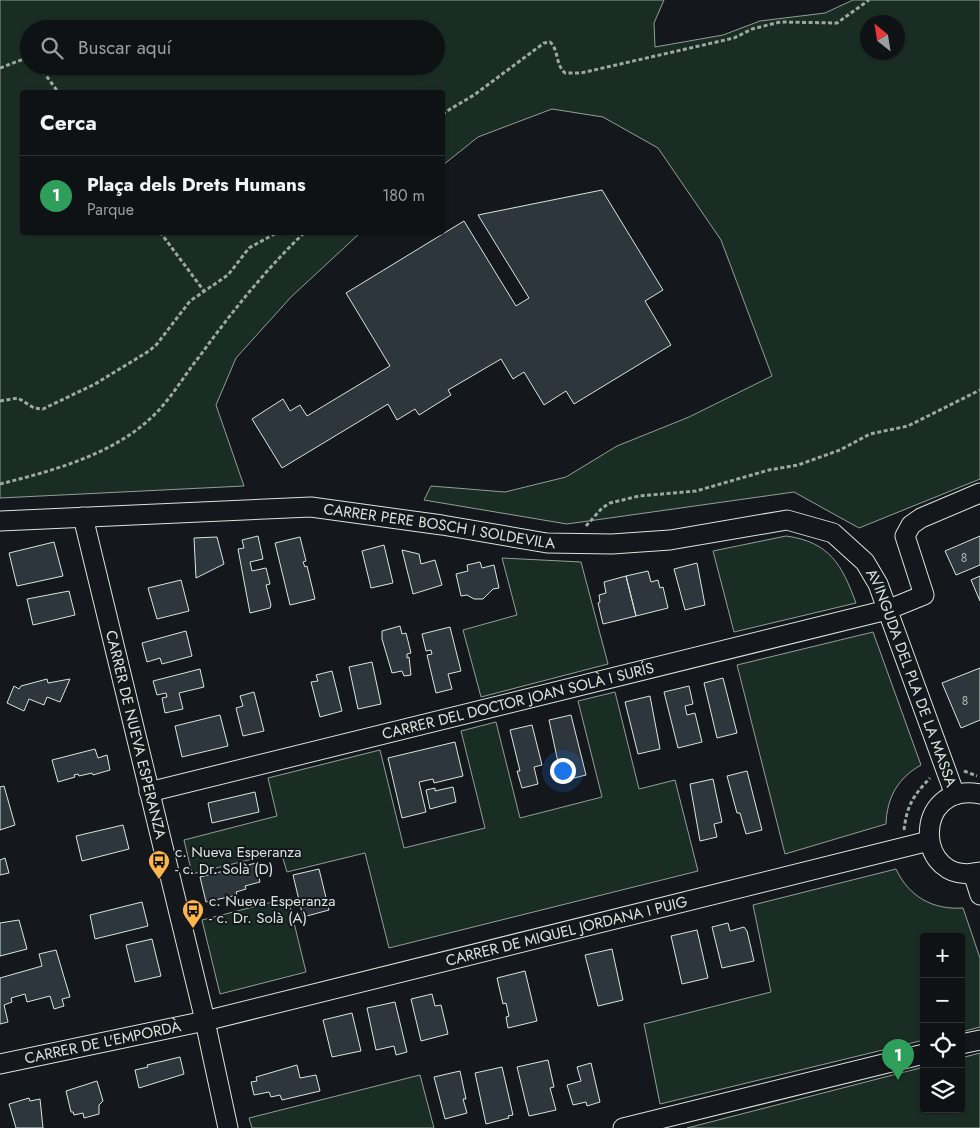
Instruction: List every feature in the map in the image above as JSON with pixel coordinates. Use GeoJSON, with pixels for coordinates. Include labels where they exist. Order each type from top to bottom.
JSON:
{"type":"FeatureCollection","features":[{"type":"Feature","properties":{"kind":"street","name":"CARRER DEL DOCTOR JOAN SOLÀ I SURÍS"},"geometry":{"type":"LineString","coordinates":[[149,792],[888,610],[924,594],[905,536],[910,525],[921,518],[980,493]]}},
{"type":"Feature","properties":{"kind":"street","name":"CARRER PERE BOSCH I SOLDEVILA"},"geometry":{"type":"LineString","coordinates":[[0,521],[311,507],[547,542],[612,544],[670,540],[787,520],[833,533],[865,562]]}},
{"type":"Feature","properties":{"kind":"street","name":"CARRER DE NUEVA ESPERANZA"},"geometry":{"type":"LineString","coordinates":[[83,517],[205,1021],[228,1128]]}},
{"type":"Feature","properties":{"kind":"street","name":"AVINGUDA DEL PLA DE LA MASSA"},"geometry":{"type":"LineString","coordinates":[[865,562],[878,584],[955,795]]}},
{"type":"Feature","properties":{"kind":"street"},"geometry":{"type":"LineString","coordinates":[[980,794],[963,793],[942,802],[934,813],[929,827],[929,841],[933,853],[945,866],[955,872],[976,873],[980,895]]}},
{"type":"Feature","properties":{"kind":"street","name":"CARRER DE MIQUEL JORDANA I PUIG"},"geometry":{"type":"LineString","coordinates":[[205,1021],[929,841]]}},
{"type":"Feature","properties":{"kind":"street","name":"CARRER DE L'EMPORDÀ"},"geometry":{"type":"LineString","coordinates":[[0,1064],[205,1021]]}},
{"type":"Feature","properties":{"kind":"street"},"geometry":{"type":"LineString","coordinates":[[965,1043],[980,1040]]}},
{"type":"Feature","properties":{"kind":"street"},"geometry":{"type":"LineString","coordinates":[[623,1128],[920,1055]]}},
{"type":"Feature","properties":{"kind":"path"},"geometry":{"type":"LineString","coordinates":[[445,112],[474,95],[529,52],[544,43],[550,42],[553,45],[560,68],[565,73],[581,73],[734,38],[752,30],[780,22],[837,23],[869,0]]}},
{"type":"Feature","properties":{"kind":"path"},"geometry":{"type":"LineString","coordinates":[[0,68],[20,60]]}},
{"type":"Feature","properties":{"kind":"path"},"geometry":{"type":"LineString","coordinates":[[46,75],[57,90]]}},
{"type":"Feature","properties":{"kind":"path"},"geometry":{"type":"LineString","coordinates":[[162,235],[204,291]]}},
{"type":"Feature","properties":{"kind":"path"},"geometry":{"type":"LineString","coordinates":[[0,401],[18,398],[34,408],[43,409],[95,384],[149,351],[157,344],[190,301],[228,275],[249,248],[273,235]]}},
{"type":"Feature","properties":{"kind":"path"},"geometry":{"type":"LineString","coordinates":[[0,484],[100,452],[152,418],[167,402],[195,361],[255,284],[302,235]]}},
{"type":"Feature","properties":{"kind":"path"},"geometry":{"type":"LineString","coordinates":[[573,543],[596,514],[610,503],[639,496],[696,491],[769,470],[798,465],[840,450],[870,434],[908,426],[980,390]]}},
{"type":"Feature","properties":{"kind":"green space"},"geometry":{"type":"Polygon","coordinates":[[[0,0],[664,0],[654,23],[655,47],[723,35],[760,21],[825,13],[853,0],[980,0],[980,479],[859,528],[794,492],[567,524],[424,500],[431,486],[505,492],[566,477],[617,446],[689,417],[772,376],[721,240],[658,148],[603,117],[552,109],[478,137],[445,163],[445,90],[20,90],[20,235],[358,235],[291,297],[236,358],[216,405],[244,486],[0,498],[0,0]]]}},
{"type":"Feature","properties":{"kind":"green space"},"geometry":{"type":"Polygon","coordinates":[[[786,536],[801,539],[824,550],[839,567],[856,603],[734,632],[713,551],[786,536]]]}},
{"type":"Feature","properties":{"kind":"green space"},"geometry":{"type":"Polygon","coordinates":[[[502,558],[581,562],[608,664],[481,697],[463,630],[517,615],[502,558]]]}},
{"type":"Feature","properties":{"kind":"green space"},"geometry":{"type":"Polygon","coordinates":[[[873,632],[921,765],[906,776],[895,789],[891,797],[886,824],[785,854],[737,665],[873,632]]]}},
{"type":"Feature","properties":{"kind":"green space"},"geometry":{"type":"Polygon","coordinates":[[[615,692],[639,789],[675,780],[698,871],[389,948],[365,853],[287,872],[281,852],[192,874],[184,840],[277,816],[268,778],[380,750],[404,848],[485,828],[461,731],[496,722],[520,818],[602,797],[578,701],[615,692]]]}},
{"type":"Feature","properties":{"kind":"green space"},"geometry":{"type":"Polygon","coordinates":[[[896,869],[901,879],[923,900],[942,907],[963,908],[980,958],[980,1027],[965,1031],[965,933],[920,933],[920,1041],[660,1104],[644,1024],[771,992],[753,905],[896,869]]]}},
{"type":"Feature","properties":{"kind":"green space"},"geometry":{"type":"Polygon","coordinates":[[[288,898],[306,972],[220,994],[202,920],[288,898]]]}},
{"type":"Feature","properties":{"kind":"green space"},"geometry":{"type":"Polygon","coordinates":[[[980,1053],[980,1128],[687,1128],[920,1068],[920,1113],[965,1113],[965,1057],[980,1053]]]}},
{"type":"Feature","properties":{"kind":"green space"},"geometry":{"type":"Polygon","coordinates":[[[420,1075],[434,1128],[252,1128],[249,1118],[420,1075]]]}},
{"type":"Feature","properties":{"kind":"building"},"geometry":{"type":"Polygon","coordinates":[[[602,190],[663,290],[645,301],[671,345],[574,404],[566,391],[544,405],[524,372],[513,379],[501,359],[448,390],[451,395],[419,415],[415,409],[397,420],[388,404],[282,468],[252,419],[283,399],[290,411],[300,405],[307,416],[390,366],[346,293],[441,235],[445,235],[445,233],[464,221],[516,306],[529,298],[478,215],[602,190]]]}},
{"type":"Feature","properties":{"kind":"building"},"geometry":{"type":"Polygon","coordinates":[[[258,536],[263,559],[250,562],[252,571],[266,568],[270,584],[266,585],[271,605],[270,608],[250,613],[238,549],[244,548],[242,540],[258,536]]]}},
{"type":"Feature","properties":{"kind":"building"},"geometry":{"type":"Polygon","coordinates":[[[980,536],[980,565],[956,575],[945,551],[980,536]]]}},
{"type":"Feature","properties":{"kind":"building"},"geometry":{"type":"Polygon","coordinates":[[[217,537],[224,564],[196,578],[194,538],[217,537]]]}},
{"type":"Feature","properties":{"kind":"building"},"geometry":{"type":"Polygon","coordinates":[[[300,537],[306,561],[303,562],[305,567],[307,566],[315,599],[290,605],[275,543],[300,537]]]}},
{"type":"Feature","properties":{"kind":"building"},"geometry":{"type":"Polygon","coordinates":[[[54,542],[63,576],[17,586],[9,553],[54,542]]]}},
{"type":"Feature","properties":{"kind":"building"},"geometry":{"type":"Polygon","coordinates":[[[384,545],[393,583],[371,588],[362,551],[384,545]]]}},
{"type":"Feature","properties":{"kind":"building"},"geometry":{"type":"Polygon","coordinates":[[[402,550],[419,554],[421,564],[435,560],[442,585],[413,594],[402,550]]]}},
{"type":"Feature","properties":{"kind":"building"},"geometry":{"type":"Polygon","coordinates":[[[480,562],[482,568],[494,565],[499,588],[493,589],[483,599],[474,599],[467,595],[461,596],[456,574],[468,571],[467,565],[480,562]]]}},
{"type":"Feature","properties":{"kind":"building"},"geometry":{"type":"Polygon","coordinates":[[[697,563],[705,605],[685,610],[674,569],[697,563]]]}},
{"type":"Feature","properties":{"kind":"building"},"geometry":{"type":"Polygon","coordinates":[[[648,571],[651,582],[658,580],[660,588],[663,587],[668,608],[636,616],[626,576],[648,571]]]}},
{"type":"Feature","properties":{"kind":"building"},"geometry":{"type":"Polygon","coordinates":[[[626,576],[636,616],[603,624],[598,603],[600,602],[599,595],[606,593],[604,582],[626,576]]]}},
{"type":"Feature","properties":{"kind":"building"},"geometry":{"type":"Polygon","coordinates":[[[980,576],[980,601],[971,580],[980,576]]]}},
{"type":"Feature","properties":{"kind":"building"},"geometry":{"type":"Polygon","coordinates":[[[181,580],[189,611],[157,619],[148,588],[181,580]]]}},
{"type":"Feature","properties":{"kind":"building"},"geometry":{"type":"Polygon","coordinates":[[[69,591],[75,615],[33,625],[27,599],[69,591]]]}},
{"type":"Feature","properties":{"kind":"building"},"geometry":{"type":"Polygon","coordinates":[[[400,626],[402,634],[406,633],[411,653],[407,654],[407,658],[409,657],[411,675],[404,676],[402,671],[392,673],[382,639],[382,631],[400,626]]]}},
{"type":"Feature","properties":{"kind":"building"},"geometry":{"type":"Polygon","coordinates":[[[450,627],[461,671],[448,674],[452,689],[436,693],[427,655],[432,654],[431,650],[426,651],[422,634],[450,627]]]}},
{"type":"Feature","properties":{"kind":"building"},"geometry":{"type":"Polygon","coordinates":[[[186,631],[192,656],[162,664],[160,658],[147,662],[142,643],[186,631]]]}},
{"type":"Feature","properties":{"kind":"building"},"geometry":{"type":"Polygon","coordinates":[[[372,662],[381,704],[358,709],[349,667],[372,662]]]}},
{"type":"Feature","properties":{"kind":"building"},"geometry":{"type":"Polygon","coordinates":[[[980,668],[980,720],[961,728],[942,683],[980,668]]]}},
{"type":"Feature","properties":{"kind":"building"},"geometry":{"type":"Polygon","coordinates":[[[200,669],[204,687],[179,693],[183,709],[165,713],[162,698],[167,697],[166,693],[157,695],[153,681],[200,669]]]}},
{"type":"Feature","properties":{"kind":"building"},"geometry":{"type":"Polygon","coordinates":[[[332,671],[342,711],[320,717],[311,682],[318,681],[316,675],[332,671]]]}},
{"type":"Feature","properties":{"kind":"building"},"geometry":{"type":"Polygon","coordinates":[[[723,678],[737,733],[717,738],[704,683],[723,678]]]}},
{"type":"Feature","properties":{"kind":"building"},"geometry":{"type":"Polygon","coordinates":[[[47,679],[48,683],[70,679],[60,702],[47,697],[44,705],[29,699],[24,711],[7,703],[14,686],[19,689],[21,686],[47,679]]]}},
{"type":"Feature","properties":{"kind":"building"},"geometry":{"type":"Polygon","coordinates":[[[689,686],[693,704],[685,706],[687,715],[695,713],[702,742],[678,748],[664,692],[689,686]]]}},
{"type":"Feature","properties":{"kind":"building"},"geometry":{"type":"Polygon","coordinates":[[[254,692],[264,731],[243,736],[236,708],[243,706],[240,696],[254,692]]]}},
{"type":"Feature","properties":{"kind":"building"},"geometry":{"type":"Polygon","coordinates":[[[650,696],[660,749],[638,754],[625,702],[650,696]]]}},
{"type":"Feature","properties":{"kind":"building"},"geometry":{"type":"Polygon","coordinates":[[[220,715],[228,746],[182,757],[175,726],[220,715]]]}},
{"type":"Feature","properties":{"kind":"building"},"geometry":{"type":"Polygon","coordinates":[[[571,715],[586,775],[562,781],[549,720],[571,715]]]}},
{"type":"Feature","properties":{"kind":"building"},"geometry":{"type":"Polygon","coordinates":[[[532,725],[542,765],[534,767],[538,784],[522,788],[510,730],[532,725]]]}},
{"type":"Feature","properties":{"kind":"building"},"geometry":{"type":"Polygon","coordinates":[[[455,742],[463,776],[434,783],[433,779],[419,782],[426,812],[402,818],[388,758],[455,742]]]}},
{"type":"Feature","properties":{"kind":"building"},"geometry":{"type":"Polygon","coordinates":[[[95,749],[98,758],[107,755],[110,770],[93,775],[92,773],[79,776],[78,774],[74,775],[75,777],[58,782],[52,760],[95,749]]]}},
{"type":"Feature","properties":{"kind":"building"},"geometry":{"type":"Polygon","coordinates":[[[747,771],[762,830],[746,834],[740,813],[737,813],[727,776],[747,771]]]}},
{"type":"Feature","properties":{"kind":"building"},"geometry":{"type":"Polygon","coordinates":[[[713,779],[722,822],[714,824],[717,837],[700,841],[690,784],[713,779]]]}},
{"type":"Feature","properties":{"kind":"building"},"geometry":{"type":"Polygon","coordinates":[[[4,786],[15,825],[0,830],[0,787],[4,786]]]}},
{"type":"Feature","properties":{"kind":"building"},"geometry":{"type":"Polygon","coordinates":[[[453,787],[456,802],[430,809],[426,790],[435,788],[435,791],[453,787]]]}},
{"type":"Feature","properties":{"kind":"building"},"geometry":{"type":"Polygon","coordinates":[[[255,792],[259,812],[212,823],[208,803],[255,792]]]}},
{"type":"Feature","properties":{"kind":"building"},"geometry":{"type":"Polygon","coordinates":[[[123,825],[129,849],[82,861],[76,836],[123,825]]]}},
{"type":"Feature","properties":{"kind":"building"},"geometry":{"type":"Polygon","coordinates":[[[5,858],[9,873],[0,875],[0,860],[5,858]]]}},
{"type":"Feature","properties":{"kind":"building"},"geometry":{"type":"Polygon","coordinates":[[[256,863],[260,882],[245,886],[246,889],[236,892],[237,895],[206,902],[200,877],[256,863]]]}},
{"type":"Feature","properties":{"kind":"building"},"geometry":{"type":"Polygon","coordinates":[[[319,869],[329,910],[303,917],[293,875],[319,869]]]}},
{"type":"Feature","properties":{"kind":"building"},"geometry":{"type":"Polygon","coordinates":[[[142,902],[148,926],[95,939],[90,915],[142,902]]]}},
{"type":"Feature","properties":{"kind":"building"},"geometry":{"type":"Polygon","coordinates":[[[19,920],[27,949],[0,956],[0,923],[19,920]]]}},
{"type":"Feature","properties":{"kind":"building"},"geometry":{"type":"Polygon","coordinates":[[[728,923],[730,931],[744,927],[747,931],[754,961],[722,968],[712,927],[728,923]]]}},
{"type":"Feature","properties":{"kind":"building"},"geometry":{"type":"Polygon","coordinates":[[[697,930],[708,978],[682,984],[671,936],[697,930]]]}},
{"type":"Feature","properties":{"kind":"building"},"geometry":{"type":"Polygon","coordinates":[[[152,939],[161,976],[135,982],[126,945],[152,939]]]}},
{"type":"Feature","properties":{"kind":"building"},"geometry":{"type":"Polygon","coordinates":[[[612,949],[623,1000],[598,1006],[585,955],[612,949]]]}},
{"type":"Feature","properties":{"kind":"building"},"geometry":{"type":"Polygon","coordinates":[[[56,950],[70,997],[62,999],[64,1006],[54,1009],[50,996],[27,1002],[25,994],[11,998],[12,1002],[4,1005],[8,1022],[0,1024],[0,978],[42,966],[39,954],[56,950]]]}},
{"type":"Feature","properties":{"kind":"building"},"geometry":{"type":"Polygon","coordinates":[[[525,971],[537,1021],[508,1028],[506,1017],[509,1016],[506,1003],[503,1004],[497,978],[525,971]]]}},
{"type":"Feature","properties":{"kind":"building"},"geometry":{"type":"Polygon","coordinates":[[[432,994],[435,1006],[441,1005],[448,1034],[421,1041],[411,999],[432,994]]]}},
{"type":"Feature","properties":{"kind":"building"},"geometry":{"type":"Polygon","coordinates":[[[395,1002],[407,1052],[396,1055],[394,1046],[376,1050],[367,1008],[395,1002]]]}},
{"type":"Feature","properties":{"kind":"building"},"geometry":{"type":"Polygon","coordinates":[[[352,1013],[361,1051],[332,1057],[323,1020],[352,1013]]]}},
{"type":"Feature","properties":{"kind":"building"},"geometry":{"type":"Polygon","coordinates":[[[180,1057],[184,1074],[139,1088],[135,1070],[180,1057]]]}},
{"type":"Feature","properties":{"kind":"building"},"geometry":{"type":"Polygon","coordinates":[[[548,1060],[554,1087],[550,1088],[556,1110],[529,1116],[517,1067],[548,1060]]]}},
{"type":"Feature","properties":{"kind":"building"},"geometry":{"type":"Polygon","coordinates":[[[591,1063],[600,1102],[587,1106],[586,1102],[573,1105],[567,1085],[581,1081],[577,1067],[591,1063]]]}},
{"type":"Feature","properties":{"kind":"building"},"geometry":{"type":"Polygon","coordinates":[[[297,1065],[300,1078],[316,1075],[320,1091],[282,1100],[280,1095],[271,1097],[269,1092],[254,1095],[251,1082],[257,1081],[256,1077],[297,1065]]]}},
{"type":"Feature","properties":{"kind":"building"},"geometry":{"type":"Polygon","coordinates":[[[502,1067],[513,1115],[508,1116],[509,1118],[486,1124],[475,1073],[502,1067]]]}},
{"type":"Feature","properties":{"kind":"building"},"geometry":{"type":"Polygon","coordinates":[[[460,1071],[466,1099],[463,1099],[467,1113],[445,1119],[434,1077],[460,1071]]]}},
{"type":"Feature","properties":{"kind":"building"},"geometry":{"type":"Polygon","coordinates":[[[97,1081],[103,1101],[99,1105],[99,1114],[84,1118],[83,1113],[74,1115],[71,1112],[66,1091],[97,1081]]]}},
{"type":"Feature","properties":{"kind":"building"},"geometry":{"type":"Polygon","coordinates":[[[29,1098],[30,1101],[40,1099],[43,1128],[16,1128],[9,1104],[29,1098]]]}},
{"type":"Feature","properties":{"kind":"place","name":"c. Nueva Esperanza - c. Dr. Solà (D)"},"geometry":{"type":"Point","coordinates":[159,880]}},
{"type":"Feature","properties":{"kind":"place","name":"c. Nueva Esperanza - c. Dr. Solà (A)"},"geometry":{"type":"Point","coordinates":[193,929]}},
{"type":"Feature","properties":{"kind":"place","name":"Plaça dels Drets Humans"},"geometry":{"type":"Point","coordinates":[898,1080]}}]}
